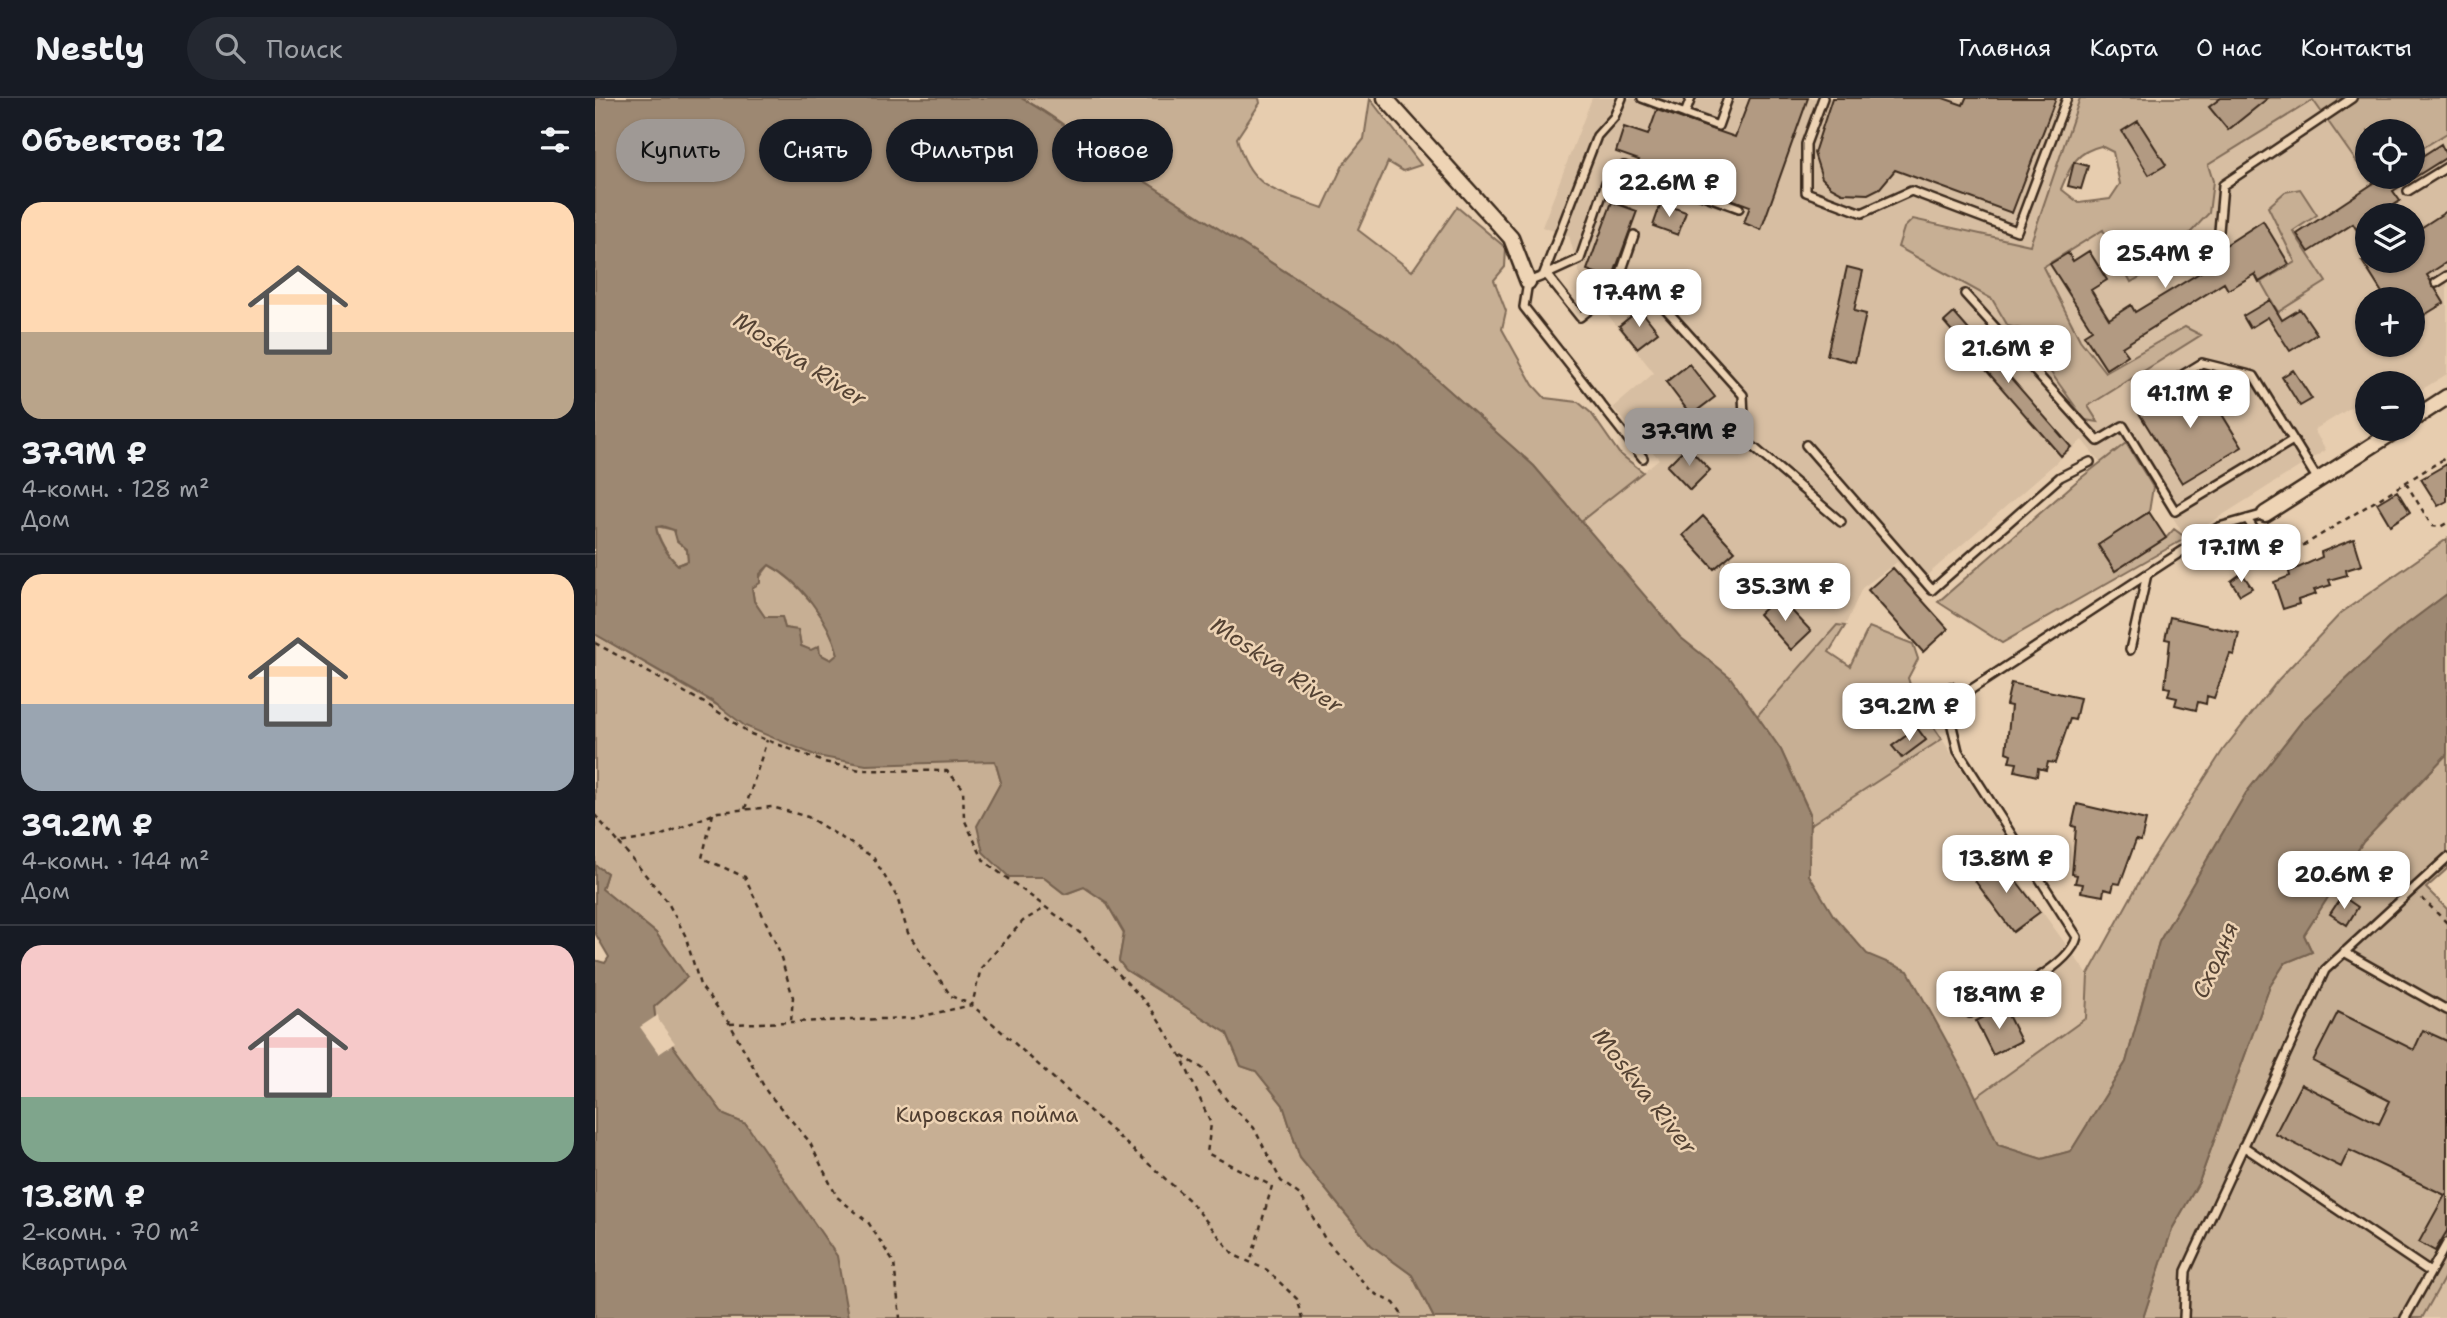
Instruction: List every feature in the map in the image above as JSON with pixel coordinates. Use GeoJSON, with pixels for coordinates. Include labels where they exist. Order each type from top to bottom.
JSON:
{"type":"FeatureCollection","features":[{"type":"Feature","properties":{"kind":"street"},"geometry":{"type":"LineString","coordinates":[[1385,98],[1511,238],[1528,282]]}},
{"type":"Feature","properties":{"kind":"street"},"geometry":{"type":"LineString","coordinates":[[2425,411],[2447,397]]}},
{"type":"Feature","properties":{"kind":"street"},"geometry":{"type":"LineString","coordinates":[[2265,514],[2379,441]]}},
{"type":"Feature","properties":{"kind":"lane"},"geometry":{"type":"LineString","coordinates":[[1544,275],[1597,136],[1614,117],[1622,98]]}},
{"type":"Feature","properties":{"kind":"lane"},"geometry":{"type":"LineString","coordinates":[[1642,98],[1718,126],[1728,98]]}},
{"type":"Feature","properties":{"kind":"lane"},"geometry":{"type":"LineString","coordinates":[[1685,114],[1691,98]]}},
{"type":"Feature","properties":{"kind":"lane"},"geometry":{"type":"LineString","coordinates":[[1823,98],[1806,144],[1806,192],[1862,213],[1911,191],[2017,230],[2067,98]]}},
{"type":"Feature","properties":{"kind":"lane"},"geometry":{"type":"LineString","coordinates":[[2219,231],[2223,185],[2352,98]]}},
{"type":"Feature","properties":{"kind":"lane"},"geometry":{"type":"LineString","coordinates":[[1643,458],[1524,307],[1528,282],[1580,259],[1607,180],[1624,166],[1739,208]]}},
{"type":"Feature","properties":{"kind":"lane"},"geometry":{"type":"LineString","coordinates":[[2408,191],[2447,167]]}},
{"type":"Feature","properties":{"kind":"lane"},"geometry":{"type":"LineString","coordinates":[[1544,275],[1580,317],[1615,290],[1634,235]]}},
{"type":"Feature","properties":{"kind":"lane"},"geometry":{"type":"LineString","coordinates":[[2436,283],[2447,276]]}},
{"type":"Feature","properties":{"kind":"lane"},"geometry":{"type":"LineString","coordinates":[[1615,290],[1654,296],[1743,395],[1745,440],[1842,522]]}},
{"type":"Feature","properties":{"kind":"lane"},"geometry":{"type":"LineString","coordinates":[[1965,294],[2098,441],[2123,426],[2175,512],[2293,440]]}},
{"type":"Feature","properties":{"kind":"lane"},"geometry":{"type":"LineString","coordinates":[[2148,396],[2202,363],[2254,376],[2318,480]]}},
{"type":"Feature","properties":{"kind":"lane"},"geometry":{"type":"LineString","coordinates":[[1806,445],[1932,590],[2060,477],[2090,462]]}},
{"type":"Feature","properties":{"kind":"lane"},"geometry":{"type":"LineString","coordinates":[[1955,700],[2219,527],[2265,514]]}},
{"type":"Feature","properties":{"kind":"lane"},"geometry":{"type":"LineString","coordinates":[[2247,519],[2265,546]]}},
{"type":"Feature","properties":{"kind":"lane"},"geometry":{"type":"LineString","coordinates":[[2130,650],[2147,574]]}},
{"type":"Feature","properties":{"kind":"lane"},"geometry":{"type":"LineString","coordinates":[[1951,687],[1955,700],[1951,722],[1958,751],[2077,937],[2070,950],[2031,981],[1970,1013]]}},
{"type":"Feature","properties":{"kind":"lane"},"geometry":{"type":"LineString","coordinates":[[2184,1318],[2186,1271],[2325,970],[2412,888],[2447,859]]}},
{"type":"Feature","properties":{"kind":"lane"},"geometry":{"type":"LineString","coordinates":[[2344,952],[2447,1010]]}},
{"type":"Feature","properties":{"kind":"lane"},"geometry":{"type":"LineString","coordinates":[[2243,1146],[2430,1272]]}},
{"type":"Feature","properties":{"kind":"lane"},"geometry":{"type":"LineString","coordinates":[[2405,1318],[2447,1243]]}},
{"type":"Feature","properties":{"kind":"path"},"geometry":{"type":"LineString","coordinates":[[2265,546],[2272,554],[2301,547],[2447,457]]}},
{"type":"Feature","properties":{"kind":"path"},"geometry":{"type":"LineString","coordinates":[[2406,483],[2432,526],[2440,527],[2447,523]]}},
{"type":"Feature","properties":{"kind":"path"},"geometry":{"type":"LineString","coordinates":[[595,643],[708,705],[751,734],[824,762],[860,771],[947,771],[963,788],[964,819],[984,861],[1080,933],[1150,1007],[1181,1056],[1211,1124],[1207,1153],[1272,1186],[1251,1263]]}},
{"type":"Feature","properties":{"kind":"path"},"geometry":{"type":"LineString","coordinates":[[745,809],[767,740]]}},
{"type":"Feature","properties":{"kind":"path"},"geometry":{"type":"LineString","coordinates":[[619,843],[660,836],[713,814],[772,807],[808,817],[873,857],[897,897],[908,933],[951,996],[972,1005],[1190,1201],[1234,1255],[1267,1270],[1297,1299],[1303,1318]]}},
{"type":"Feature","properties":{"kind":"path"},"geometry":{"type":"LineString","coordinates":[[713,814],[702,858],[745,877],[778,948],[793,997],[791,1021]]}},
{"type":"Feature","properties":{"kind":"path"},"geometry":{"type":"LineString","coordinates":[[595,815],[667,901],[685,935],[700,985],[730,1024],[767,1092],[809,1141],[837,1196],[868,1222],[894,1263],[900,1318]]}},
{"type":"Feature","properties":{"kind":"path"},"geometry":{"type":"LineString","coordinates":[[2412,888],[2447,923]]}},
{"type":"Feature","properties":{"kind":"path"},"geometry":{"type":"LineString","coordinates":[[972,1005],[981,968],[1023,921],[1046,908]]}},
{"type":"Feature","properties":{"kind":"path"},"geometry":{"type":"LineString","coordinates":[[730,1024],[914,1018],[972,1005]]}},
{"type":"Feature","properties":{"kind":"path"},"geometry":{"type":"LineString","coordinates":[[1181,1056],[1202,1068],[1229,1103],[1254,1128],[1281,1181],[1301,1196],[1325,1239],[1372,1292],[1394,1303],[1404,1318]]}},
{"type":"Feature","properties":{"kind":"shaded area"},"geometry":{"type":"Polygon","coordinates":[[[1592,98],[2080,98],[2030,245],[1926,220],[2043,267],[2313,100],[2355,160],[2355,189],[2425,189],[2425,147],[2447,133],[2447,374],[2425,388],[2425,371],[2355,371],[2355,405],[2314,430],[2326,450],[2186,538],[2126,444],[2100,462],[2082,440],[1917,584],[1897,562],[1862,588],[1845,626],[1836,626],[1757,716],[1730,677],[1680,637],[1581,521],[1659,459],[1613,408],[1654,373],[1582,282],[1569,236],[1542,227],[1592,98]]]}},
{"type":"Feature","properties":{"kind":"shaded area"},"geometry":{"type":"Polygon","coordinates":[[[1942,739],[2005,836],[1994,845],[2088,975],[2087,1018],[1975,1098],[1908,971],[1867,954],[1833,915],[1809,875],[1810,825],[1942,739]]]}},
{"type":"Feature","properties":{"kind":"shaded area"},"geometry":{"type":"Polygon","coordinates":[[[2447,1273],[2447,1318],[2422,1318],[2445,1274],[2447,1273]]]}},
{"type":"Feature","properties":{"kind":"green space"},"geometry":{"type":"Polygon","coordinates":[[[1021,98],[1259,98],[1260,103],[1237,138],[1249,168],[1258,179],[1279,192],[1323,208],[1343,165],[1364,139],[1370,99],[1421,165],[1403,171],[1388,162],[1358,230],[1412,271],[1457,207],[1506,248],[1505,267],[1494,280],[1506,311],[1502,329],[1533,385],[1545,398],[1578,402],[1591,413],[1619,453],[1643,472],[1581,521],[1534,466],[1396,343],[1146,182],[1173,182],[1173,119],[1055,119],[1021,98]]]}},
{"type":"Feature","properties":{"kind":"green space"},"geometry":{"type":"Polygon","coordinates":[[[2080,98],[2447,98],[2447,133],[2425,147],[2425,119],[2355,119],[2355,160],[2313,100],[2208,165],[2213,181],[2209,213],[2159,266],[2131,282],[2103,230],[2043,267],[2080,340],[2105,372],[2185,327],[2201,335],[2088,406],[2098,422],[2085,420],[2047,367],[2032,331],[2008,326],[1992,299],[1898,247],[1904,228],[1913,219],[2030,245],[2080,98]],[[2101,146],[2079,156],[2061,189],[2079,203],[2110,199],[2120,184],[2113,152],[2101,146]]]}},
{"type":"Feature","properties":{"kind":"green space"},"geometry":{"type":"Polygon","coordinates":[[[2300,189],[2317,215],[2293,231],[2326,282],[2278,312],[2261,282],[2295,262],[2268,207],[2285,192],[2300,189]]]}},
{"type":"Feature","properties":{"kind":"green space"},"geometry":{"type":"Polygon","coordinates":[[[2126,443],[2153,487],[2149,512],[2098,546],[2115,571],[2166,538],[2174,529],[2186,538],[2002,643],[1938,602],[2077,481],[2126,443]]]}},
{"type":"Feature","properties":{"kind":"green space"},"geometry":{"type":"Polygon","coordinates":[[[656,526],[674,530],[678,541],[687,550],[688,561],[678,565],[674,561],[661,542],[656,526]]]}},
{"type":"Feature","properties":{"kind":"green space"},"geometry":{"type":"Polygon","coordinates":[[[2447,539],[2447,594],[2399,630],[2303,720],[2246,793],[2159,942],[2126,1062],[2071,1151],[2042,1159],[1998,1145],[1975,1098],[2086,1018],[2088,975],[2147,868],[2223,750],[2279,679],[2341,613],[2447,539]]]}},
{"type":"Feature","properties":{"kind":"green space"},"geometry":{"type":"Polygon","coordinates":[[[769,565],[792,581],[820,615],[838,654],[831,660],[801,646],[799,634],[785,628],[782,617],[765,618],[754,601],[752,588],[769,565]]]}},
{"type":"Feature","properties":{"kind":"green space"},"geometry":{"type":"Polygon","coordinates":[[[1837,625],[1845,626],[1829,652],[1850,666],[1869,627],[1913,644],[1918,659],[1908,678],[1912,691],[1926,687],[1922,710],[1942,739],[1810,825],[1810,813],[1781,750],[1757,716],[1837,625]],[[1917,728],[1893,746],[1901,758],[1926,740],[1917,728]]]}},
{"type":"Feature","properties":{"kind":"green space","name":"Кировская пойма"},"geometry":{"type":"Polygon","coordinates":[[[595,634],[722,708],[995,761],[1001,782],[981,819],[1009,877],[1043,877],[1065,894],[1084,887],[1106,902],[1124,933],[1119,961],[1126,970],[1227,1033],[1241,1066],[1256,1071],[1283,1105],[1300,1158],[1371,1245],[1412,1275],[1434,1318],[843,1318],[746,1124],[724,1115],[655,1023],[654,1007],[687,977],[656,933],[602,889],[607,873],[595,865],[595,634]]]}},
{"type":"Feature","properties":{"kind":"green space"},"geometry":{"type":"Polygon","coordinates":[[[2447,754],[2447,869],[2426,888],[2447,909],[2447,1273],[2422,1318],[2143,1318],[2172,1229],[2199,1182],[2270,986],[2285,963],[2312,952],[2304,935],[2363,842],[2447,754]]]}},
{"type":"Feature","properties":{"kind":"water"},"geometry":{"type":"Polygon","coordinates":[[[595,98],[1021,98],[1055,119],[1052,119],[1052,182],[1146,182],[1396,343],[1534,466],[1680,637],[1730,677],[1781,750],[1810,814],[1809,875],[1833,915],[1867,954],[1908,971],[1970,1084],[1998,1145],[2042,1159],[2071,1151],[2126,1062],[2159,942],[2246,793],[2303,720],[2399,630],[2447,594],[2447,754],[2363,842],[2304,935],[2312,952],[2285,963],[2270,986],[2199,1182],[2172,1229],[2143,1318],[1434,1318],[1412,1275],[1371,1245],[1300,1158],[1283,1105],[1256,1071],[1241,1066],[1227,1033],[1126,970],[1119,961],[1124,933],[1106,902],[1084,887],[1065,894],[1043,877],[1009,877],[983,852],[977,826],[1001,782],[995,761],[866,765],[817,756],[745,726],[712,701],[595,634],[595,98]],[[656,527],[661,542],[678,565],[688,561],[687,549],[677,541],[674,530],[656,527]],[[769,565],[760,574],[760,583],[752,588],[754,601],[765,617],[782,617],[785,628],[798,630],[801,646],[811,650],[819,646],[820,654],[831,660],[838,654],[828,628],[802,591],[769,565]]]}},
{"type":"Feature","properties":{"kind":"water"},"geometry":{"type":"Polygon","coordinates":[[[595,865],[607,873],[602,889],[656,933],[687,977],[654,1007],[656,1023],[724,1115],[746,1124],[837,1256],[848,1318],[595,1318],[595,960],[605,963],[609,957],[595,933],[595,865]]]}},
{"type":"Feature","properties":{"kind":"pier"},"geometry":{"type":"Polygon","coordinates":[[[658,1015],[659,1021],[675,1043],[659,1054],[640,1027],[658,1015]]]}},
{"type":"Feature","properties":{"kind":"building"},"geometry":{"type":"Polygon","coordinates":[[[1750,98],[1808,98],[1761,230],[1744,223],[1750,206],[1637,164],[1639,160],[1616,152],[1624,127],[1648,135],[1657,110],[1735,137],[1750,98]]]}},
{"type":"Feature","properties":{"kind":"building"},"geometry":{"type":"Polygon","coordinates":[[[1832,98],[1943,98],[1963,105],[1966,98],[2056,98],[2012,213],[1895,170],[1880,188],[1868,194],[1842,193],[1831,187],[1822,178],[1814,153],[1832,98]]]}},
{"type":"Feature","properties":{"kind":"building"},"geometry":{"type":"Polygon","coordinates":[[[2221,98],[2268,98],[2228,130],[2209,107],[2221,98]]]}},
{"type":"Feature","properties":{"kind":"building"},"geometry":{"type":"Polygon","coordinates":[[[2138,121],[2166,165],[2149,175],[2122,131],[2138,121]]]}},
{"type":"Feature","properties":{"kind":"building"},"geometry":{"type":"Polygon","coordinates":[[[2441,144],[2447,157],[2425,171],[2425,154],[2441,144]]]}},
{"type":"Feature","properties":{"kind":"building"},"geometry":{"type":"Polygon","coordinates":[[[2074,162],[2088,166],[2081,189],[2068,186],[2074,162]]]}},
{"type":"Feature","properties":{"kind":"building"},"geometry":{"type":"Polygon","coordinates":[[[2365,189],[2396,189],[2393,191],[2400,201],[2397,203],[2355,203],[2355,227],[2353,224],[2309,252],[2297,234],[2365,189]]]}},
{"type":"Feature","properties":{"kind":"building"},"geometry":{"type":"Polygon","coordinates":[[[1612,202],[1637,211],[1612,279],[1587,270],[1612,202]]]}},
{"type":"Feature","properties":{"kind":"building"},"geometry":{"type":"Polygon","coordinates":[[[1661,203],[1686,212],[1678,235],[1653,226],[1661,203]]]}},
{"type":"Feature","properties":{"kind":"building"},"geometry":{"type":"Polygon","coordinates":[[[2447,211],[2447,262],[2427,275],[2444,303],[2425,315],[2425,287],[2378,287],[2370,273],[2425,273],[2425,225],[2447,211]]]}},
{"type":"Feature","properties":{"kind":"building"},"geometry":{"type":"Polygon","coordinates":[[[2263,221],[2289,264],[2259,282],[2255,274],[2228,290],[2224,283],[2122,347],[2128,355],[2106,369],[2084,335],[2092,330],[2050,264],[2068,253],[2073,261],[2089,251],[2107,280],[2091,290],[2109,319],[2131,305],[2135,312],[2206,269],[2201,261],[2263,221]]]}},
{"type":"Feature","properties":{"kind":"building"},"geometry":{"type":"Polygon","coordinates":[[[1847,267],[1863,271],[1854,311],[1866,314],[1855,362],[1827,355],[1847,267]]]}},
{"type":"Feature","properties":{"kind":"building"},"geometry":{"type":"Polygon","coordinates":[[[2270,300],[2282,320],[2300,309],[2317,334],[2290,351],[2268,317],[2250,328],[2243,316],[2270,300]]]}},
{"type":"Feature","properties":{"kind":"building"},"geometry":{"type":"Polygon","coordinates":[[[1640,309],[1658,332],[1637,348],[1619,326],[1640,309]]]}},
{"type":"Feature","properties":{"kind":"building"},"geometry":{"type":"Polygon","coordinates":[[[1954,313],[2071,447],[2061,456],[1944,322],[1954,313]]]}},
{"type":"Feature","properties":{"kind":"building"},"geometry":{"type":"Polygon","coordinates":[[[1689,364],[1715,397],[1691,415],[1666,382],[1689,364]]]}},
{"type":"Feature","properties":{"kind":"building"},"geometry":{"type":"Polygon","coordinates":[[[2293,370],[2312,399],[2300,406],[2282,377],[2293,370]]]}},
{"type":"Feature","properties":{"kind":"building"},"geometry":{"type":"Polygon","coordinates":[[[2199,377],[2242,447],[2182,483],[2139,413],[2199,377]]]}},
{"type":"Feature","properties":{"kind":"building"},"geometry":{"type":"Polygon","coordinates":[[[1687,446],[1710,470],[1690,490],[1667,466],[1687,446]]]}},
{"type":"Feature","properties":{"kind":"building"},"geometry":{"type":"Polygon","coordinates":[[[2447,464],[2447,501],[2438,506],[2421,479],[2447,464]]]}},
{"type":"Feature","properties":{"kind":"building"},"geometry":{"type":"Polygon","coordinates":[[[2397,491],[2410,512],[2390,525],[2377,503],[2397,491]]]}},
{"type":"Feature","properties":{"kind":"building"},"geometry":{"type":"Polygon","coordinates":[[[2149,512],[2166,538],[2115,571],[2098,545],[2149,512]]]}},
{"type":"Feature","properties":{"kind":"building"},"geometry":{"type":"Polygon","coordinates":[[[1703,516],[1735,551],[1714,569],[1683,535],[1703,516]]]}},
{"type":"Feature","properties":{"kind":"building"},"geometry":{"type":"Polygon","coordinates":[[[2354,539],[2362,565],[2346,570],[2347,575],[2329,580],[2331,585],[2314,590],[2316,594],[2298,600],[2299,604],[2283,609],[2274,582],[2322,557],[2321,552],[2354,539]]]}},
{"type":"Feature","properties":{"kind":"building"},"geometry":{"type":"Polygon","coordinates":[[[1893,568],[1948,629],[1923,652],[1868,590],[1893,568]]]}},
{"type":"Feature","properties":{"kind":"building"},"geometry":{"type":"Polygon","coordinates":[[[2242,573],[2252,588],[2240,595],[2231,581],[2242,573]]]}},
{"type":"Feature","properties":{"kind":"building"},"geometry":{"type":"Polygon","coordinates":[[[1778,596],[1811,631],[1791,650],[1759,614],[1778,596]]]}},
{"type":"Feature","properties":{"kind":"building"},"geometry":{"type":"Polygon","coordinates":[[[2170,617],[2239,633],[2234,655],[2230,654],[2214,698],[2207,696],[2206,704],[2198,702],[2196,710],[2175,705],[2177,698],[2168,696],[2170,688],[2165,687],[2170,640],[2165,639],[2170,617]]]}},
{"type":"Feature","properties":{"kind":"building"},"geometry":{"type":"Polygon","coordinates":[[[2011,683],[2080,698],[2075,720],[2070,719],[2055,763],[2048,762],[2046,770],[2038,768],[2037,776],[2015,771],[2017,763],[2009,762],[2011,754],[2006,752],[2011,706],[2006,705],[2011,683]]]}},
{"type":"Feature","properties":{"kind":"building"},"geometry":{"type":"Polygon","coordinates":[[[1917,728],[1926,740],[1902,758],[1892,746],[1917,728]]]}},
{"type":"Feature","properties":{"kind":"building"},"geometry":{"type":"Polygon","coordinates":[[[2077,804],[2146,820],[2141,841],[2136,840],[2120,884],[2114,883],[2112,891],[2104,889],[2103,896],[2081,892],[2083,884],[2075,883],[2077,875],[2072,874],[2076,827],[2072,826],[2077,804]]]}},
{"type":"Feature","properties":{"kind":"building"},"geometry":{"type":"Polygon","coordinates":[[[1999,858],[2040,912],[2013,932],[1973,878],[1999,858]]]}},
{"type":"Feature","properties":{"kind":"building"},"geometry":{"type":"Polygon","coordinates":[[[2342,896],[2358,907],[2347,925],[2330,914],[2342,896]]]}},
{"type":"Feature","properties":{"kind":"building"},"geometry":{"type":"Polygon","coordinates":[[[2004,1007],[2021,1041],[1993,1055],[1976,1021],[2004,1007]]]}},
{"type":"Feature","properties":{"kind":"building"},"geometry":{"type":"Polygon","coordinates":[[[2338,1012],[2414,1050],[2423,1030],[2447,1041],[2447,1231],[2435,1251],[2419,1242],[2445,1195],[2349,1150],[2341,1167],[2275,1134],[2301,1084],[2379,1124],[2390,1101],[2313,1061],[2338,1012]]]}},
{"type":"Feature","properties":{"kind":"water label","name":"Moskva River"},"geometry":{"type":"Point","coordinates":[800,359]}},
{"type":"Feature","properties":{"kind":"water label","name":"Moskva River"},"geometry":{"type":"Point","coordinates":[1277,665]}},
{"type":"Feature","properties":{"kind":"water label","name":"Сходня"},"geometry":{"type":"Point","coordinates":[2215,960]}},
{"type":"Feature","properties":{"kind":"water label","name":"Moskva River"},"geometry":{"type":"Point","coordinates":[1645,1091]}}]}
